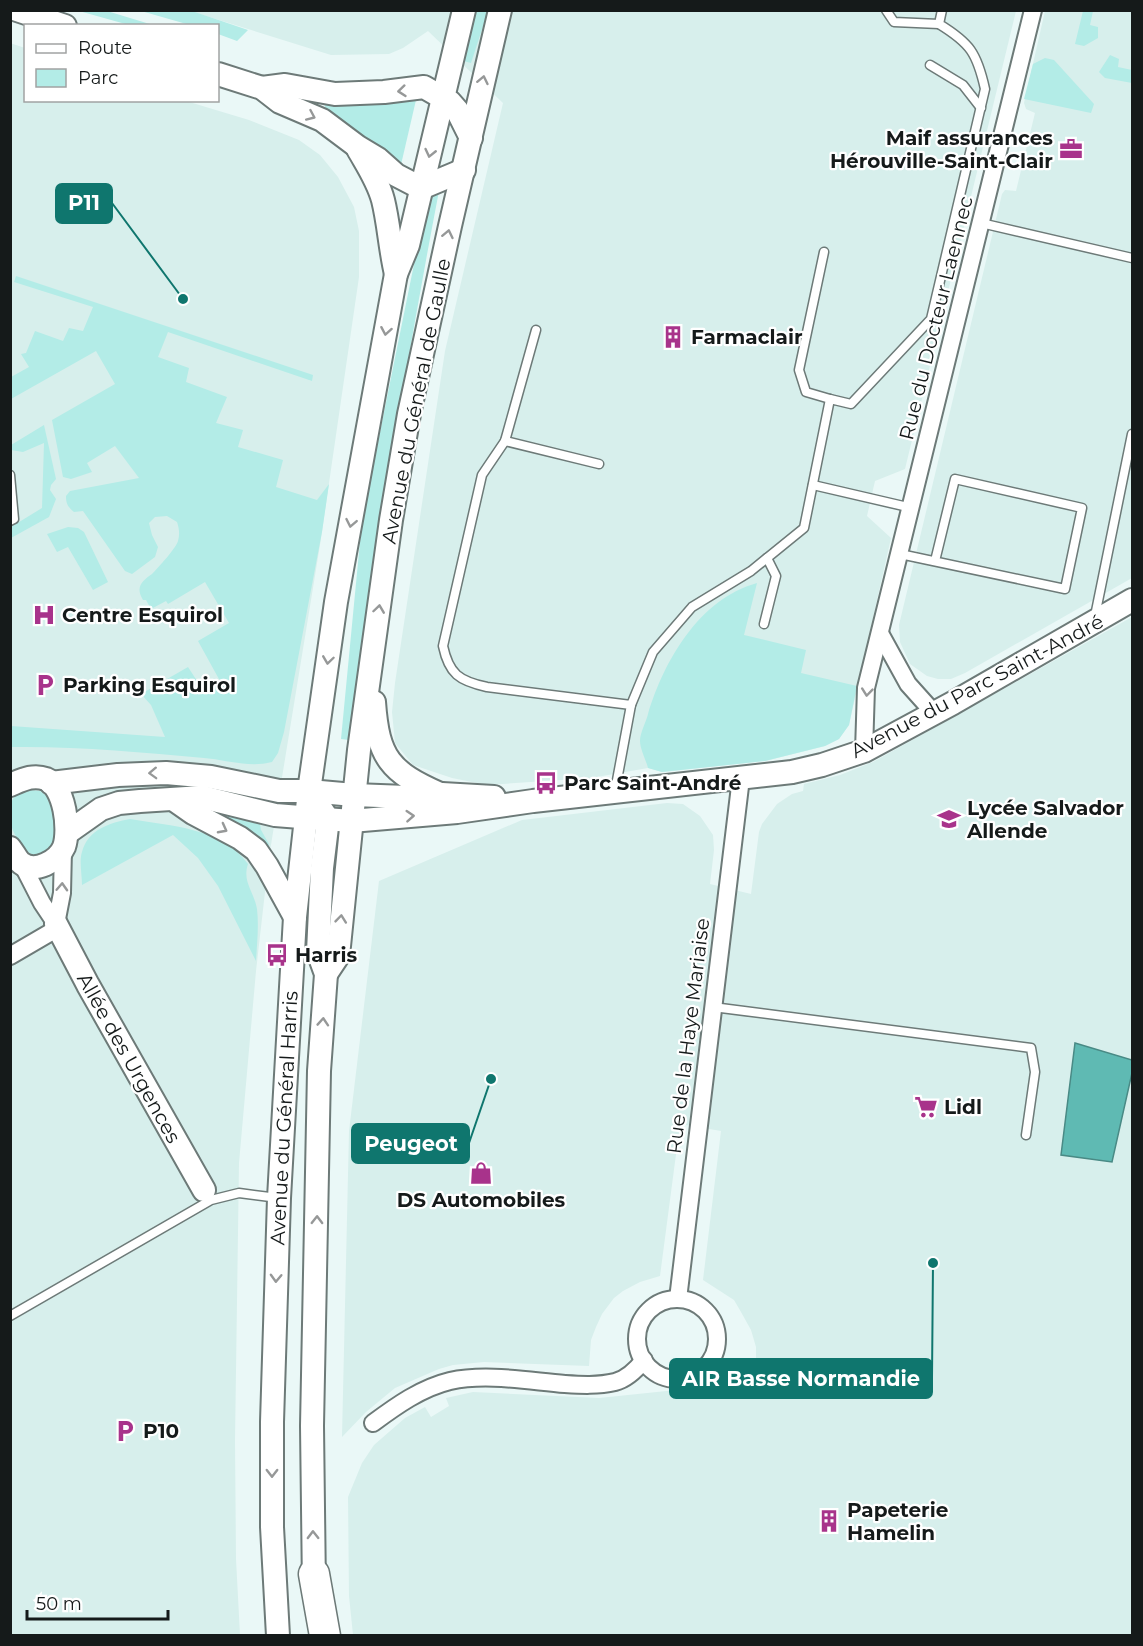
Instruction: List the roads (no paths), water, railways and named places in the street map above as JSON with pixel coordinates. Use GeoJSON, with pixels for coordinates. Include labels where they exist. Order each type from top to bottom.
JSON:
{"type":"FeatureCollection","features":[{"type":"Feature","properties":{"kind":"highway"},"geometry":{"type":"LineString","coordinates":[[314,1574],[325,1635]]}},
{"type":"Feature","properties":{"kind":"main road"},"geometry":{"type":"LineString","coordinates":[[17,10],[59,24]]}},
{"type":"Feature","properties":{"kind":"main road","name":"Avenue du Général de Gaulle"},"geometry":{"type":"LineString","coordinates":[[309,791],[336,602],[396,274],[408,245],[464,10]]}},
{"type":"Feature","properties":{"kind":"main road","name":"Avenue du Général de Gaulle"},"geometry":{"type":"LineString","coordinates":[[354,795],[391,520],[409,414],[500,10]]}},
{"type":"Feature","properties":{"kind":"main road"},"geometry":{"type":"LineString","coordinates":[[219,74],[262,88],[280,102],[322,120],[357,147],[378,159],[396,175],[422,188],[464,170]]}},
{"type":"Feature","properties":{"kind":"main road"},"geometry":{"type":"LineString","coordinates":[[262,88],[285,85],[335,94],[384,92],[424,87],[443,96],[457,110],[471,138]]}},
{"type":"Feature","properties":{"kind":"main road"},"geometry":{"type":"LineString","coordinates":[[357,147],[377,183],[382,198],[396,274]]}},
{"type":"Feature","properties":{"kind":"main road","name":"Avenue du Parc Saint-André"},"geometry":{"type":"LineString","coordinates":[[533,801],[792,772],[864,751],[1132,600]]}},
{"type":"Feature","properties":{"kind":"main road"},"geometry":{"type":"LineString","coordinates":[[372,667],[376,727],[385,754],[400,773],[442,794]]}},
{"type":"Feature","properties":{"kind":"main road"},"geometry":{"type":"LineString","coordinates":[[51,783],[118,775],[166,773],[211,777],[279,791],[406,797],[442,794],[533,801]]}},
{"type":"Feature","properties":{"kind":"main road"},"geometry":{"type":"LineString","coordinates":[[10,785],[29,777],[46,779],[51,783],[60,797],[67,823],[65,841]]}},
{"type":"Feature","properties":{"kind":"main road","name":"Avenue du Général Harris"},"geometry":{"type":"LineString","coordinates":[[309,791],[317,818],[322,868],[318,952],[326,974],[320,1071],[312,1426],[316,1635]]}},
{"type":"Feature","properties":{"kind":"main road","name":"Avenue du Général Harris"},"geometry":{"type":"LineString","coordinates":[[326,974],[338,956],[354,795]]}},
{"type":"Feature","properties":{"kind":"main road"},"geometry":{"type":"LineString","coordinates":[[16,856],[31,867],[44,865],[54,860],[65,841],[101,809],[119,803],[202,798],[275,815],[351,821],[457,812],[533,801]]}},
{"type":"Feature","properties":{"kind":"main road"},"geometry":{"type":"LineString","coordinates":[[173,799],[193,813],[240,838],[256,850],[295,917]]}},
{"type":"Feature","properties":{"kind":"main road","name":"Avenue du Général Harris"},"geometry":{"type":"LineString","coordinates":[[278,1635],[272,1527],[272,1422],[279,1198],[295,917],[317,818]]}},
{"type":"Feature","properties":{"kind":"main road","name":"Allée des Urgences"},"geometry":{"type":"LineString","coordinates":[[57,926],[93,995],[204,1191]]}},
{"type":"Feature","properties":{"kind":"street","name":"Rue du Docteur Laennec"},"geometry":{"type":"LineString","coordinates":[[864,751],[866,688],[1033,10]]}},
{"type":"Feature","properties":{"kind":"street"},"geometry":{"type":"LineString","coordinates":[[880,635],[908,684],[934,713]]}},
{"type":"Feature","properties":{"kind":"street","name":"Rue de la Haye Mariaise"},"geometry":{"type":"LineString","coordinates":[[678,1299],[741,778]]}},
{"type":"Feature","properties":{"kind":"street"},"geometry":{"type":"LineString","coordinates":[[10,956],[57,926],[62,893],[65,841]]}},
{"type":"Feature","properties":{"kind":"street"},"geometry":{"type":"LineString","coordinates":[[16,856],[57,926]]}},
{"type":"Feature","properties":{"kind":"street"},"geometry":{"type":"LineString","coordinates":[[678,1299],[698,1305],[712,1320],[717,1333],[717,1346],[712,1359],[703,1370],[691,1377],[678,1379],[664,1377],[652,1370],[644,1360],[639,1349],[640,1325],[655,1306],[678,1299]]}},
{"type":"Feature","properties":{"kind":"street"},"geometry":{"type":"LineString","coordinates":[[373,1423],[419,1393],[435,1385],[452,1381],[483,1378],[593,1385],[617,1382],[635,1371],[644,1360]]}},
{"type":"Feature","properties":{"kind":"lane"},"geometry":{"type":"LineString","coordinates":[[824,252],[799,370],[806,392],[851,404],[931,319],[985,88],[979,64],[963,38],[939,24],[894,22],[885,10]]}},
{"type":"Feature","properties":{"kind":"lane"},"geometry":{"type":"LineString","coordinates":[[939,24],[942,10]]}},
{"type":"Feature","properties":{"kind":"lane"},"geometry":{"type":"LineString","coordinates":[[930,65],[963,85],[981,108]]}},
{"type":"Feature","properties":{"kind":"lane"},"geometry":{"type":"LineString","coordinates":[[981,223],[1132,258]]}},
{"type":"Feature","properties":{"kind":"lane"},"geometry":{"type":"LineString","coordinates":[[536,330],[506,441],[482,475],[443,646],[446,662],[455,675],[470,683],[486,687],[631,705]]}},
{"type":"Feature","properties":{"kind":"lane"},"geometry":{"type":"LineString","coordinates":[[615,792],[631,705],[653,652],[692,607],[751,571],[804,528],[830,399]]}},
{"type":"Feature","properties":{"kind":"lane"},"geometry":{"type":"LineString","coordinates":[[1093,623],[1132,434]]}},
{"type":"Feature","properties":{"kind":"lane"},"geometry":{"type":"LineString","coordinates":[[506,441],[598,464]]}},
{"type":"Feature","properties":{"kind":"lane"},"geometry":{"type":"LineString","coordinates":[[10,474],[14,519],[10,521]]}},
{"type":"Feature","properties":{"kind":"lane"},"geometry":{"type":"LineString","coordinates":[[900,554],[1065,589],[1082,508],[955,479],[935,561]]}},
{"type":"Feature","properties":{"kind":"lane"},"geometry":{"type":"LineString","coordinates":[[813,485],[912,508]]}},
{"type":"Feature","properties":{"kind":"lane"},"geometry":{"type":"LineString","coordinates":[[764,624],[776,576],[767,558]]}},
{"type":"Feature","properties":{"kind":"lane"},"geometry":{"type":"LineString","coordinates":[[713,1007],[1031,1048],[1035,1072],[1026,1135]]}},
{"type":"Feature","properties":{"kind":"lane"},"geometry":{"type":"LineString","coordinates":[[10,1316],[212,1200],[239,1193],[279,1198]]}},
{"type":"Feature","properties":{"kind":"place","name":"Maif assurances Hérouville-Saint-Clair"},"geometry":{"type":"Point","coordinates":[1071,149]}},
{"type":"Feature","properties":{"kind":"place","name":"P11"},"geometry":{"type":"Point","coordinates":[183,299]}},
{"type":"Feature","properties":{"kind":"place","name":"Farmaclair"},"geometry":{"type":"Point","coordinates":[673,337]}},
{"type":"Feature","properties":{"kind":"place","name":"Centre Esquirol"},"geometry":{"type":"Point","coordinates":[44,615]}},
{"type":"Feature","properties":{"kind":"place","name":"Parking Esquirol"},"geometry":{"type":"Point","coordinates":[45,685]}},
{"type":"Feature","properties":{"kind":"place","name":"Parc Saint-André"},"geometry":{"type":"Point","coordinates":[546,783]}},
{"type":"Feature","properties":{"kind":"place","name":"Lycée Salvador Allende"},"geometry":{"type":"Point","coordinates":[949,819]}},
{"type":"Feature","properties":{"kind":"place","name":"Harris"},"geometry":{"type":"Point","coordinates":[277,955]}},
{"type":"Feature","properties":{"kind":"place","name":"Peugeot"},"geometry":{"type":"Point","coordinates":[491,1079]}},
{"type":"Feature","properties":{"kind":"place","name":"Lidl"},"geometry":{"type":"Point","coordinates":[926,1107]}},
{"type":"Feature","properties":{"kind":"place","name":"DS Automobiles"},"geometry":{"type":"Point","coordinates":[481,1173]}},
{"type":"Feature","properties":{"kind":"place","name":"AIR Basse Normandie"},"geometry":{"type":"Point","coordinates":[933,1263]}},
{"type":"Feature","properties":{"kind":"place","name":"P10"},"geometry":{"type":"Point","coordinates":[125,1431]}},
{"type":"Feature","properties":{"kind":"place","name":"Papeterie Hamelin"},"geometry":{"type":"Point","coordinates":[829,1521]}}]}
